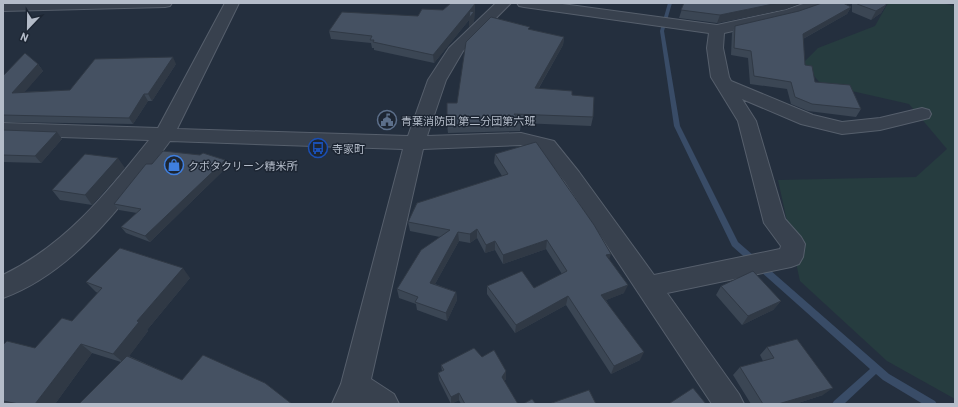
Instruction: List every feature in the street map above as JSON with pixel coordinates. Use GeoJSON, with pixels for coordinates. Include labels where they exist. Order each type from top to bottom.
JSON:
{"type":"FeatureCollection","features":[{"type":"Feature","properties":{"kind":"street"},"geometry":{"type":"LineString","coordinates":[[3,7],[165,3]]}},
{"type":"Feature","properties":{"kind":"street"},"geometry":{"type":"LineString","coordinates":[[3,287],[31,273],[80,236],[121,191],[164,135],[232,3]]}},
{"type":"Feature","properties":{"kind":"street"},"geometry":{"type":"LineString","coordinates":[[384,404],[351,395],[408,161],[437,80],[447,63],[457,48],[504,3]]}},
{"type":"Feature","properties":{"kind":"street"},"geometry":{"type":"LineString","coordinates":[[524,3],[717,30],[790,14],[820,3]]}},
{"type":"Feature","properties":{"kind":"street"},"geometry":{"type":"LineString","coordinates":[[647,287],[791,257],[793,244],[775,223],[747,121],[720,77],[715,48],[717,30]]}},
{"type":"Feature","properties":{"kind":"street"},"geometry":{"type":"LineString","coordinates":[[726,85],[808,120],[842,128],[880,124],[922,114]]}},
{"type":"Feature","properties":{"kind":"street"},"geometry":{"type":"LineString","coordinates":[[3,128],[415,143],[521,139],[547,146],[572,177],[647,287],[730,404]]}},
{"type":"Feature","properties":{"kind":"green space"},"geometry":{"type":"Polygon","coordinates":[[[888,3],[941,3],[955,6],[955,399],[887,361],[800,281],[778,180],[916,177],[947,149],[909,104],[821,84],[803,63],[818,48],[875,26],[888,3]]]}},
{"type":"Feature","properties":{"kind":"building"},"geometry":{"type":"Polygon","coordinates":[[[451,3],[475,4],[433,55],[373,42],[374,40],[370,40],[372,36],[329,31],[342,12],[418,16],[422,9],[443,10],[451,3]]]}},
{"type":"Feature","properties":{"kind":"building"},"geometry":{"type":"Polygon","coordinates":[[[684,3],[778,3],[720,15],[681,10],[684,3]]]}},
{"type":"Feature","properties":{"kind":"building"},"geometry":{"type":"Polygon","coordinates":[[[822,3],[843,3],[851,7],[803,34],[805,65],[812,66],[815,82],[850,85],[861,109],[812,104],[795,97],[791,82],[754,76],[751,51],[734,48],[735,26],[799,11],[822,3]]]}},
{"type":"Feature","properties":{"kind":"building"},"geometry":{"type":"Polygon","coordinates":[[[857,3],[886,3],[886,5],[876,11],[857,3]]]}},
{"type":"Feature","properties":{"kind":"building"},"geometry":{"type":"Polygon","coordinates":[[[470,11],[474,12],[469,18],[470,11]]]}},
{"type":"Feature","properties":{"kind":"building"},"geometry":{"type":"Polygon","coordinates":[[[491,17],[530,27],[528,29],[564,37],[535,88],[572,91],[572,95],[594,97],[593,117],[514,114],[521,123],[447,125],[447,103],[457,103],[466,42],[491,17]]]}},
{"type":"Feature","properties":{"kind":"building"},"geometry":{"type":"Polygon","coordinates":[[[25,53],[38,64],[12,93],[70,90],[95,59],[173,57],[148,94],[144,94],[129,118],[3,115],[3,76],[25,53]]]}},
{"type":"Feature","properties":{"kind":"building"},"geometry":{"type":"Polygon","coordinates":[[[3,130],[57,132],[35,156],[3,155],[3,130]]]}},
{"type":"Feature","properties":{"kind":"building"},"geometry":{"type":"Polygon","coordinates":[[[536,142],[594,225],[611,254],[606,255],[628,285],[601,295],[644,352],[614,366],[568,296],[516,325],[487,286],[522,271],[534,288],[567,271],[547,240],[503,255],[495,241],[486,245],[477,229],[470,234],[458,232],[430,283],[456,292],[446,313],[415,302],[418,297],[397,289],[421,250],[450,230],[408,222],[417,203],[508,174],[495,154],[536,142]]]}},
{"type":"Feature","properties":{"kind":"building"},"geometry":{"type":"Polygon","coordinates":[[[163,151],[200,155],[203,153],[225,160],[145,236],[121,227],[141,209],[114,204],[146,164],[152,164],[163,151]]]}},
{"type":"Feature","properties":{"kind":"building"},"geometry":{"type":"Polygon","coordinates":[[[85,154],[118,158],[85,195],[52,190],[85,154]]]}},
{"type":"Feature","properties":{"kind":"building"},"geometry":{"type":"Polygon","coordinates":[[[120,248],[183,268],[137,321],[139,322],[113,354],[81,344],[35,404],[19,404],[3,401],[3,345],[7,341],[35,348],[62,318],[72,321],[102,288],[86,282],[120,248]]]}},
{"type":"Feature","properties":{"kind":"building"},"geometry":{"type":"Polygon","coordinates":[[[753,271],[781,301],[748,316],[721,286],[753,271]]]}},
{"type":"Feature","properties":{"kind":"building"},"geometry":{"type":"Polygon","coordinates":[[[797,339],[833,388],[778,404],[763,404],[740,367],[774,358],[767,347],[797,339]]]}},
{"type":"Feature","properties":{"kind":"building"},"geometry":{"type":"Polygon","coordinates":[[[474,348],[482,357],[494,350],[506,371],[502,377],[518,404],[465,404],[459,393],[451,397],[438,373],[444,370],[441,365],[474,348]]]}},
{"type":"Feature","properties":{"kind":"building"},"geometry":{"type":"Polygon","coordinates":[[[203,355],[265,383],[292,404],[79,404],[127,356],[182,380],[203,355]]]}},
{"type":"Feature","properties":{"kind":"building"},"geometry":{"type":"Polygon","coordinates":[[[693,388],[706,404],[670,403],[693,388]]]}},
{"type":"Feature","properties":{"kind":"building"},"geometry":{"type":"Polygon","coordinates":[[[589,390],[596,404],[549,404],[589,390]]]}},
{"type":"Feature","properties":{"kind":"building"},"geometry":{"type":"Polygon","coordinates":[[[532,399],[536,404],[523,404],[532,399]]]}},
{"type":"Feature","properties":{"kind":"waterway"},"geometry":{"type":"LineString","coordinates":[[670,3],[662,31],[677,126],[735,244],[886,377],[932,404]]}},
{"type":"Feature","properties":{"kind":"waterway"},"geometry":{"type":"LineString","coordinates":[[837,404],[876,369]]}},
{"type":"Feature","properties":{"kind":"place","name":"青葉消防団 第二分団第六班"},"geometry":{"type":"Point","coordinates":[387,120]}},
{"type":"Feature","properties":{"kind":"place","name":"寺家町"},"geometry":{"type":"Point","coordinates":[318,148]}},
{"type":"Feature","properties":{"kind":"place","name":"クボタクリーン精米所"},"geometry":{"type":"Point","coordinates":[174,165]}}]}
